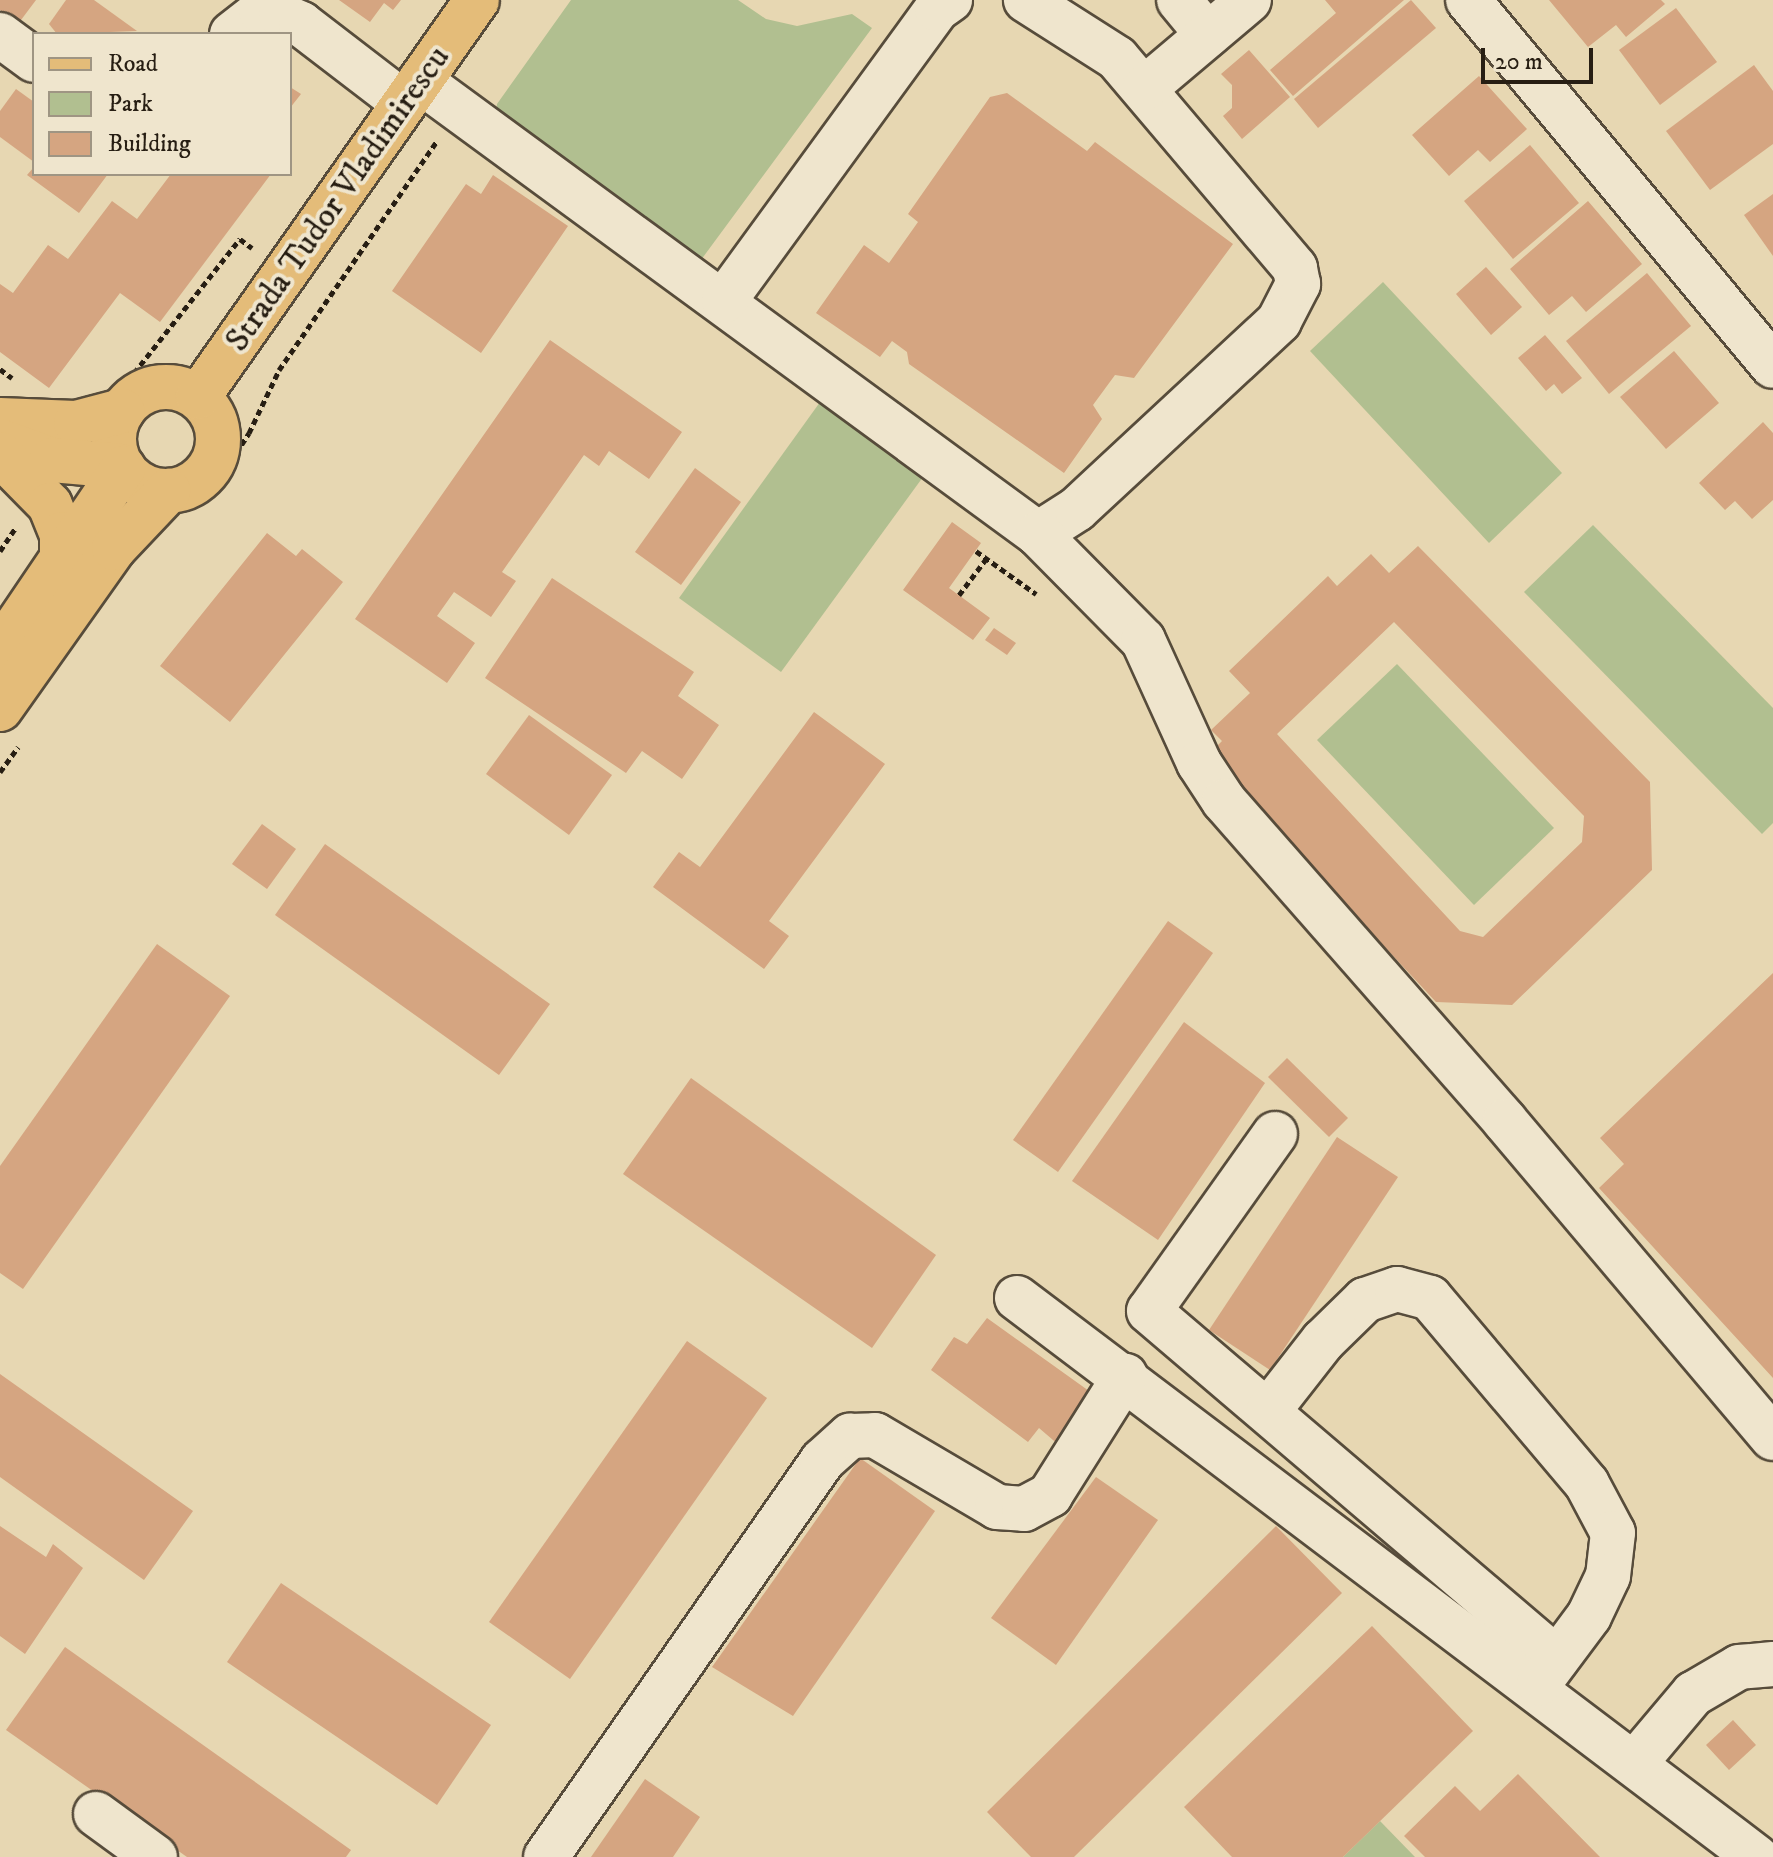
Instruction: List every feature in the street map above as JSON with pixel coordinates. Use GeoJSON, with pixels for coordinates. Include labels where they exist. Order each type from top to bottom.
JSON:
{"type":"FeatureCollection","features":[{"type":"Feature","properties":{"kind":"main road","name":"Strada Tudor Vladimirescu"},"geometry":{"type":"LineString","coordinates":[[198,397],[477,0]]}},
{"type":"Feature","properties":{"kind":"main road"},"geometry":{"type":"LineString","coordinates":[[12,403],[76,423],[124,398],[133,398],[166,386],[198,397],[218,430],[216,455],[202,477],[185,495],[114,548],[13,722]]}},
{"type":"Feature","properties":{"kind":"main road"},"geometry":{"type":"LineString","coordinates":[[122,467],[114,438],[124,398]]}},
{"type":"Feature","properties":{"kind":"main road"},"geometry":{"type":"LineString","coordinates":[[0,441],[52,460],[122,467],[150,489],[185,495]]}},
{"type":"Feature","properties":{"kind":"main road"},"geometry":{"type":"LineString","coordinates":[[0,454],[50,505],[62,534],[62,553]]}},
{"type":"Feature","properties":{"kind":"main road"},"geometry":{"type":"LineString","coordinates":[[0,650],[122,467]]}},
{"type":"Feature","properties":{"kind":"street"},"geometry":{"type":"LineString","coordinates":[[724,301],[937,9],[950,0]]}},
{"type":"Feature","properties":{"kind":"street"},"geometry":{"type":"LineString","coordinates":[[1026,0],[1107,50],[1145,88],[1295,268],[1298,284],[1279,321],[1077,509],[1038,534]]}},
{"type":"Feature","properties":{"kind":"street"},"geometry":{"type":"LineString","coordinates":[[1179,0],[1208,35]]}},
{"type":"Feature","properties":{"kind":"street"},"geometry":{"type":"LineString","coordinates":[[1145,88],[1249,0]]}},
{"type":"Feature","properties":{"kind":"street"},"geometry":{"type":"LineString","coordinates":[[1468,0],[1773,366]]}},
{"type":"Feature","properties":{"kind":"street"},"geometry":{"type":"LineString","coordinates":[[235,32],[261,11],[281,15],[412,92],[460,110],[1038,534],[1143,640],[1199,763],[1224,801],[1505,1121],[1773,1438]]}},
{"type":"Feature","properties":{"kind":"street"},"geometry":{"type":"LineString","coordinates":[[0,35],[32,59]]}},
{"type":"Feature","properties":{"kind":"street"},"geometry":{"type":"LineString","coordinates":[[1275,1134],[1149,1311],[1269,1410],[1546,1674],[1634,1764],[1756,1857]]}},
{"type":"Feature","properties":{"kind":"street"},"geometry":{"type":"LineString","coordinates":[[1269,1410],[1323,1341],[1365,1300],[1397,1289],[1430,1298],[1587,1484],[1613,1533],[1608,1576],[1589,1616],[1546,1674]]}},
{"type":"Feature","properties":{"kind":"street"},"geometry":{"type":"LineString","coordinates":[[1017,1298],[1546,1674]]}},
{"type":"Feature","properties":{"kind":"street"},"geometry":{"type":"LineString","coordinates":[[546,1857],[822,1461],[850,1436],[875,1435],[997,1507],[1024,1509],[1050,1495],[1125,1376]]}},
{"type":"Feature","properties":{"kind":"street"},"geometry":{"type":"LineString","coordinates":[[1634,1764],[1693,1694],[1739,1667],[1773,1664]]}},
{"type":"Feature","properties":{"kind":"street"},"geometry":{"type":"LineString","coordinates":[[96,1814],[155,1857]]}},
{"type":"Feature","properties":{"kind":"path"},"geometry":{"type":"LineString","coordinates":[[185,495],[221,483],[279,370],[460,110]]}},
{"type":"Feature","properties":{"kind":"path"},"geometry":{"type":"LineString","coordinates":[[124,398],[240,239],[325,300]]}},
{"type":"Feature","properties":{"kind":"path"},"geometry":{"type":"LineString","coordinates":[[0,369],[12,403]]}},
{"type":"Feature","properties":{"kind":"path"},"geometry":{"type":"LineString","coordinates":[[959,595],[986,559]]}},
{"type":"Feature","properties":{"kind":"path"},"geometry":{"type":"LineString","coordinates":[[0,772],[13,722]]}},
{"type":"Feature","properties":{"kind":"green space"},"geometry":{"type":"Polygon","coordinates":[[[571,0],[738,0],[766,19],[797,26],[852,14],[872,28],[698,264],[496,114],[497,104],[571,0]]]}},
{"type":"Feature","properties":{"kind":"green space"},"geometry":{"type":"Polygon","coordinates":[[[1383,282],[1562,473],[1489,543],[1310,351],[1383,282]]]}},
{"type":"Feature","properties":{"kind":"green space"},"geometry":{"type":"Polygon","coordinates":[[[828,391],[931,466],[781,672],[679,598],[828,391]]]}},
{"type":"Feature","properties":{"kind":"green space"},"geometry":{"type":"Polygon","coordinates":[[[1593,525],[1773,708],[1773,823],[1762,834],[1524,592],[1593,525]]]}},
{"type":"Feature","properties":{"kind":"green space"},"geometry":{"type":"Polygon","coordinates":[[[1397,664],[1554,828],[1474,905],[1317,740],[1397,664]]]}},
{"type":"Feature","properties":{"kind":"green space"},"geometry":{"type":"Polygon","coordinates":[[[1380,1821],[1415,1857],[1343,1857],[1380,1821]]]}},
{"type":"Feature","properties":{"kind":"building"},"geometry":{"type":"Polygon","coordinates":[[[0,0],[36,0],[18,24],[0,10],[0,0]]]}},
{"type":"Feature","properties":{"kind":"building"},"geometry":{"type":"Polygon","coordinates":[[[66,0],[94,0],[137,31],[55,32],[49,24],[66,0]]]}},
{"type":"Feature","properties":{"kind":"building"},"geometry":{"type":"Polygon","coordinates":[[[339,0],[401,0],[393,10],[384,3],[370,22],[339,0]]]}},
{"type":"Feature","properties":{"kind":"building"},"geometry":{"type":"Polygon","coordinates":[[[1325,0],[1404,0],[1293,96],[1270,70],[1336,13],[1325,0]]]}},
{"type":"Feature","properties":{"kind":"building"},"geometry":{"type":"Polygon","coordinates":[[[1411,0],[1436,28],[1318,128],[1294,99],[1411,0]]]}},
{"type":"Feature","properties":{"kind":"building"},"geometry":{"type":"Polygon","coordinates":[[[1549,0],[1661,0],[1665,4],[1626,37],[1616,25],[1588,47],[1549,0]]]}},
{"type":"Feature","properties":{"kind":"building"},"geometry":{"type":"Polygon","coordinates":[[[1676,8],[1717,62],[1660,105],[1619,50],[1676,8]]]}},
{"type":"Feature","properties":{"kind":"building"},"geometry":{"type":"Polygon","coordinates":[[[1249,50],[1290,97],[1242,139],[1223,116],[1232,108],[1232,85],[1221,74],[1249,50]]]}},
{"type":"Feature","properties":{"kind":"building"},"geometry":{"type":"Polygon","coordinates":[[[1754,65],[1773,91],[1773,144],[1710,190],[1666,131],[1754,65]]]}},
{"type":"Feature","properties":{"kind":"building"},"geometry":{"type":"Polygon","coordinates":[[[1479,76],[1527,129],[1490,162],[1478,150],[1449,176],[1412,135],[1479,76]]]}},
{"type":"Feature","properties":{"kind":"building"},"geometry":{"type":"Polygon","coordinates":[[[292,88],[301,94],[292,105],[292,88]]]}},
{"type":"Feature","properties":{"kind":"building"},"geometry":{"type":"Polygon","coordinates":[[[16,89],[32,101],[32,161],[0,137],[0,111],[16,89]]]}},
{"type":"Feature","properties":{"kind":"building"},"geometry":{"type":"Polygon","coordinates":[[[1007,93],[1087,151],[1095,142],[1233,244],[1134,378],[1115,375],[1093,405],[1102,419],[1064,473],[909,364],[907,352],[892,341],[880,357],[816,313],[864,245],[889,263],[918,222],[908,214],[990,97],[1007,93]]]}},
{"type":"Feature","properties":{"kind":"building"},"geometry":{"type":"Polygon","coordinates":[[[1530,145],[1579,203],[1513,259],[1464,201],[1530,145]]]}},
{"type":"Feature","properties":{"kind":"building"},"geometry":{"type":"Polygon","coordinates":[[[32,169],[32,176],[107,176],[79,213],[27,175],[32,169]]]}},
{"type":"Feature","properties":{"kind":"building"},"geometry":{"type":"Polygon","coordinates":[[[493,175],[568,226],[481,353],[392,291],[466,184],[481,194],[493,175]]]}},
{"type":"Feature","properties":{"kind":"building"},"geometry":{"type":"Polygon","coordinates":[[[169,176],[270,176],[160,322],[120,293],[49,388],[0,352],[0,284],[13,293],[48,245],[68,259],[112,201],[137,219],[169,176]]]}},
{"type":"Feature","properties":{"kind":"building"},"geometry":{"type":"Polygon","coordinates":[[[1773,194],[1773,256],[1744,215],[1773,194]]]}},
{"type":"Feature","properties":{"kind":"building"},"geometry":{"type":"Polygon","coordinates":[[[1588,201],[1642,264],[1586,312],[1572,296],[1549,315],[1510,269],[1588,201]]]}},
{"type":"Feature","properties":{"kind":"building"},"geometry":{"type":"Polygon","coordinates":[[[1486,267],[1522,307],[1491,335],[1456,294],[1486,267]]]}},
{"type":"Feature","properties":{"kind":"building"},"geometry":{"type":"Polygon","coordinates":[[[1647,273],[1691,326],[1609,394],[1566,341],[1647,273]]]}},
{"type":"Feature","properties":{"kind":"building"},"geometry":{"type":"Polygon","coordinates":[[[1545,335],[1582,378],[1562,394],[1554,384],[1546,391],[1518,358],[1545,335]]]}},
{"type":"Feature","properties":{"kind":"building"},"geometry":{"type":"Polygon","coordinates":[[[550,340],[682,432],[649,479],[609,451],[599,466],[584,455],[502,572],[516,581],[491,617],[454,592],[437,616],[475,643],[447,683],[355,619],[550,340]]]}},
{"type":"Feature","properties":{"kind":"building"},"geometry":{"type":"Polygon","coordinates":[[[1674,351],[1719,403],[1666,449],[1620,397],[1674,351]]]}},
{"type":"Feature","properties":{"kind":"building"},"geometry":{"type":"Polygon","coordinates":[[[1763,422],[1773,433],[1773,500],[1752,519],[1735,501],[1725,510],[1699,483],[1763,422]]]}},
{"type":"Feature","properties":{"kind":"building"},"geometry":{"type":"Polygon","coordinates":[[[695,468],[741,502],[681,585],[635,552],[695,468]]]}},
{"type":"Feature","properties":{"kind":"building"},"geometry":{"type":"Polygon","coordinates":[[[952,522],[981,543],[949,588],[990,618],[973,640],[903,590],[952,522]]]}},
{"type":"Feature","properties":{"kind":"building"},"geometry":{"type":"Polygon","coordinates":[[[267,533],[296,556],[302,549],[343,582],[230,722],[160,666],[267,533]]]}},
{"type":"Feature","properties":{"kind":"building"},"geometry":{"type":"Polygon","coordinates":[[[1418,546],[1650,782],[1652,870],[1512,1005],[1436,1002],[1207,756],[1222,741],[1211,730],[1250,693],[1229,671],[1328,576],[1337,586],[1371,554],[1389,573],[1418,546]],[[1394,622],[1277,734],[1460,931],[1483,937],[1582,842],[1584,816],[1394,622]]]}},
{"type":"Feature","properties":{"kind":"building"},"geometry":{"type":"Polygon","coordinates":[[[552,578],[694,672],[678,696],[719,725],[682,779],[642,751],[626,773],[485,678],[552,578]]]}},
{"type":"Feature","properties":{"kind":"building"},"geometry":{"type":"Polygon","coordinates":[[[994,628],[1016,643],[1007,655],[985,640],[994,628]]]}},
{"type":"Feature","properties":{"kind":"building"},"geometry":{"type":"Polygon","coordinates":[[[814,712],[885,764],[769,921],[789,936],[764,969],[653,887],[679,852],[700,867],[814,712]]]}},
{"type":"Feature","properties":{"kind":"building"},"geometry":{"type":"Polygon","coordinates":[[[529,715],[612,775],[569,835],[486,774],[529,715]]]}},
{"type":"Feature","properties":{"kind":"building"},"geometry":{"type":"Polygon","coordinates":[[[262,824],[296,849],[267,889],[232,864],[262,824]]]}},
{"type":"Feature","properties":{"kind":"building"},"geometry":{"type":"Polygon","coordinates":[[[325,844],[550,1004],[499,1075],[275,915],[325,844]]]}},
{"type":"Feature","properties":{"kind":"building"},"geometry":{"type":"Polygon","coordinates":[[[1168,921],[1213,953],[1058,1172],[1013,1140],[1168,921]]]}},
{"type":"Feature","properties":{"kind":"building"},"geometry":{"type":"Polygon","coordinates":[[[157,944],[230,996],[23,1289],[0,1273],[0,1166],[157,944]]]}},
{"type":"Feature","properties":{"kind":"building"},"geometry":{"type":"Polygon","coordinates":[[[1773,973],[1773,1378],[1599,1188],[1624,1164],[1600,1138],[1773,973]]]}},
{"type":"Feature","properties":{"kind":"building"},"geometry":{"type":"Polygon","coordinates":[[[1184,1022],[1265,1083],[1158,1240],[1072,1181],[1184,1022]]]}},
{"type":"Feature","properties":{"kind":"building"},"geometry":{"type":"Polygon","coordinates":[[[1287,1058],[1348,1118],[1329,1137],[1268,1077],[1287,1058]]]}},
{"type":"Feature","properties":{"kind":"building"},"geometry":{"type":"Polygon","coordinates":[[[691,1078],[936,1255],[872,1348],[623,1174],[691,1078]]]}},
{"type":"Feature","properties":{"kind":"building"},"geometry":{"type":"Polygon","coordinates":[[[1337,1137],[1398,1177],[1270,1370],[1209,1330],[1337,1137]]]}},
{"type":"Feature","properties":{"kind":"building"},"geometry":{"type":"Polygon","coordinates":[[[987,1318],[1096,1396],[1060,1446],[1039,1428],[1028,1442],[931,1370],[954,1337],[967,1344],[987,1318]]]}},
{"type":"Feature","properties":{"kind":"building"},"geometry":{"type":"Polygon","coordinates":[[[687,1341],[767,1398],[570,1679],[489,1622],[687,1341]]]}},
{"type":"Feature","properties":{"kind":"building"},"geometry":{"type":"Polygon","coordinates":[[[0,1374],[193,1511],[144,1580],[0,1477],[0,1374]]]}},
{"type":"Feature","properties":{"kind":"building"},"geometry":{"type":"Polygon","coordinates":[[[860,1458],[935,1511],[793,1716],[712,1667],[860,1458]]]}},
{"type":"Feature","properties":{"kind":"building"},"geometry":{"type":"Polygon","coordinates":[[[1096,1477],[1158,1520],[1056,1665],[991,1618],[1096,1477]]]}},
{"type":"Feature","properties":{"kind":"building"},"geometry":{"type":"Polygon","coordinates":[[[0,1526],[46,1557],[53,1544],[83,1568],[25,1654],[0,1636],[0,1526]]]}},
{"type":"Feature","properties":{"kind":"building"},"geometry":{"type":"Polygon","coordinates":[[[1276,1526],[1342,1593],[1074,1857],[1031,1857],[987,1812],[1276,1526]]]}},
{"type":"Feature","properties":{"kind":"building"},"geometry":{"type":"Polygon","coordinates":[[[281,1583],[491,1725],[437,1805],[227,1662],[281,1583]]]}},
{"type":"Feature","properties":{"kind":"building"},"geometry":{"type":"Polygon","coordinates":[[[1372,1626],[1473,1731],[1343,1857],[1232,1857],[1184,1807],[1372,1626]]]}},
{"type":"Feature","properties":{"kind":"building"},"geometry":{"type":"Polygon","coordinates":[[[65,1647],[351,1850],[346,1857],[187,1857],[6,1730],[65,1647]]]}},
{"type":"Feature","properties":{"kind":"building"},"geometry":{"type":"Polygon","coordinates":[[[1733,1720],[1756,1745],[1729,1770],[1706,1745],[1733,1720]]]}},
{"type":"Feature","properties":{"kind":"building"},"geometry":{"type":"Polygon","coordinates":[[[1518,1774],[1600,1857],[1425,1857],[1404,1836],[1455,1786],[1480,1811],[1518,1774]]]}},
{"type":"Feature","properties":{"kind":"building"},"geometry":{"type":"Polygon","coordinates":[[[645,1779],[700,1817],[673,1857],[591,1857],[645,1779]]]}}]}
